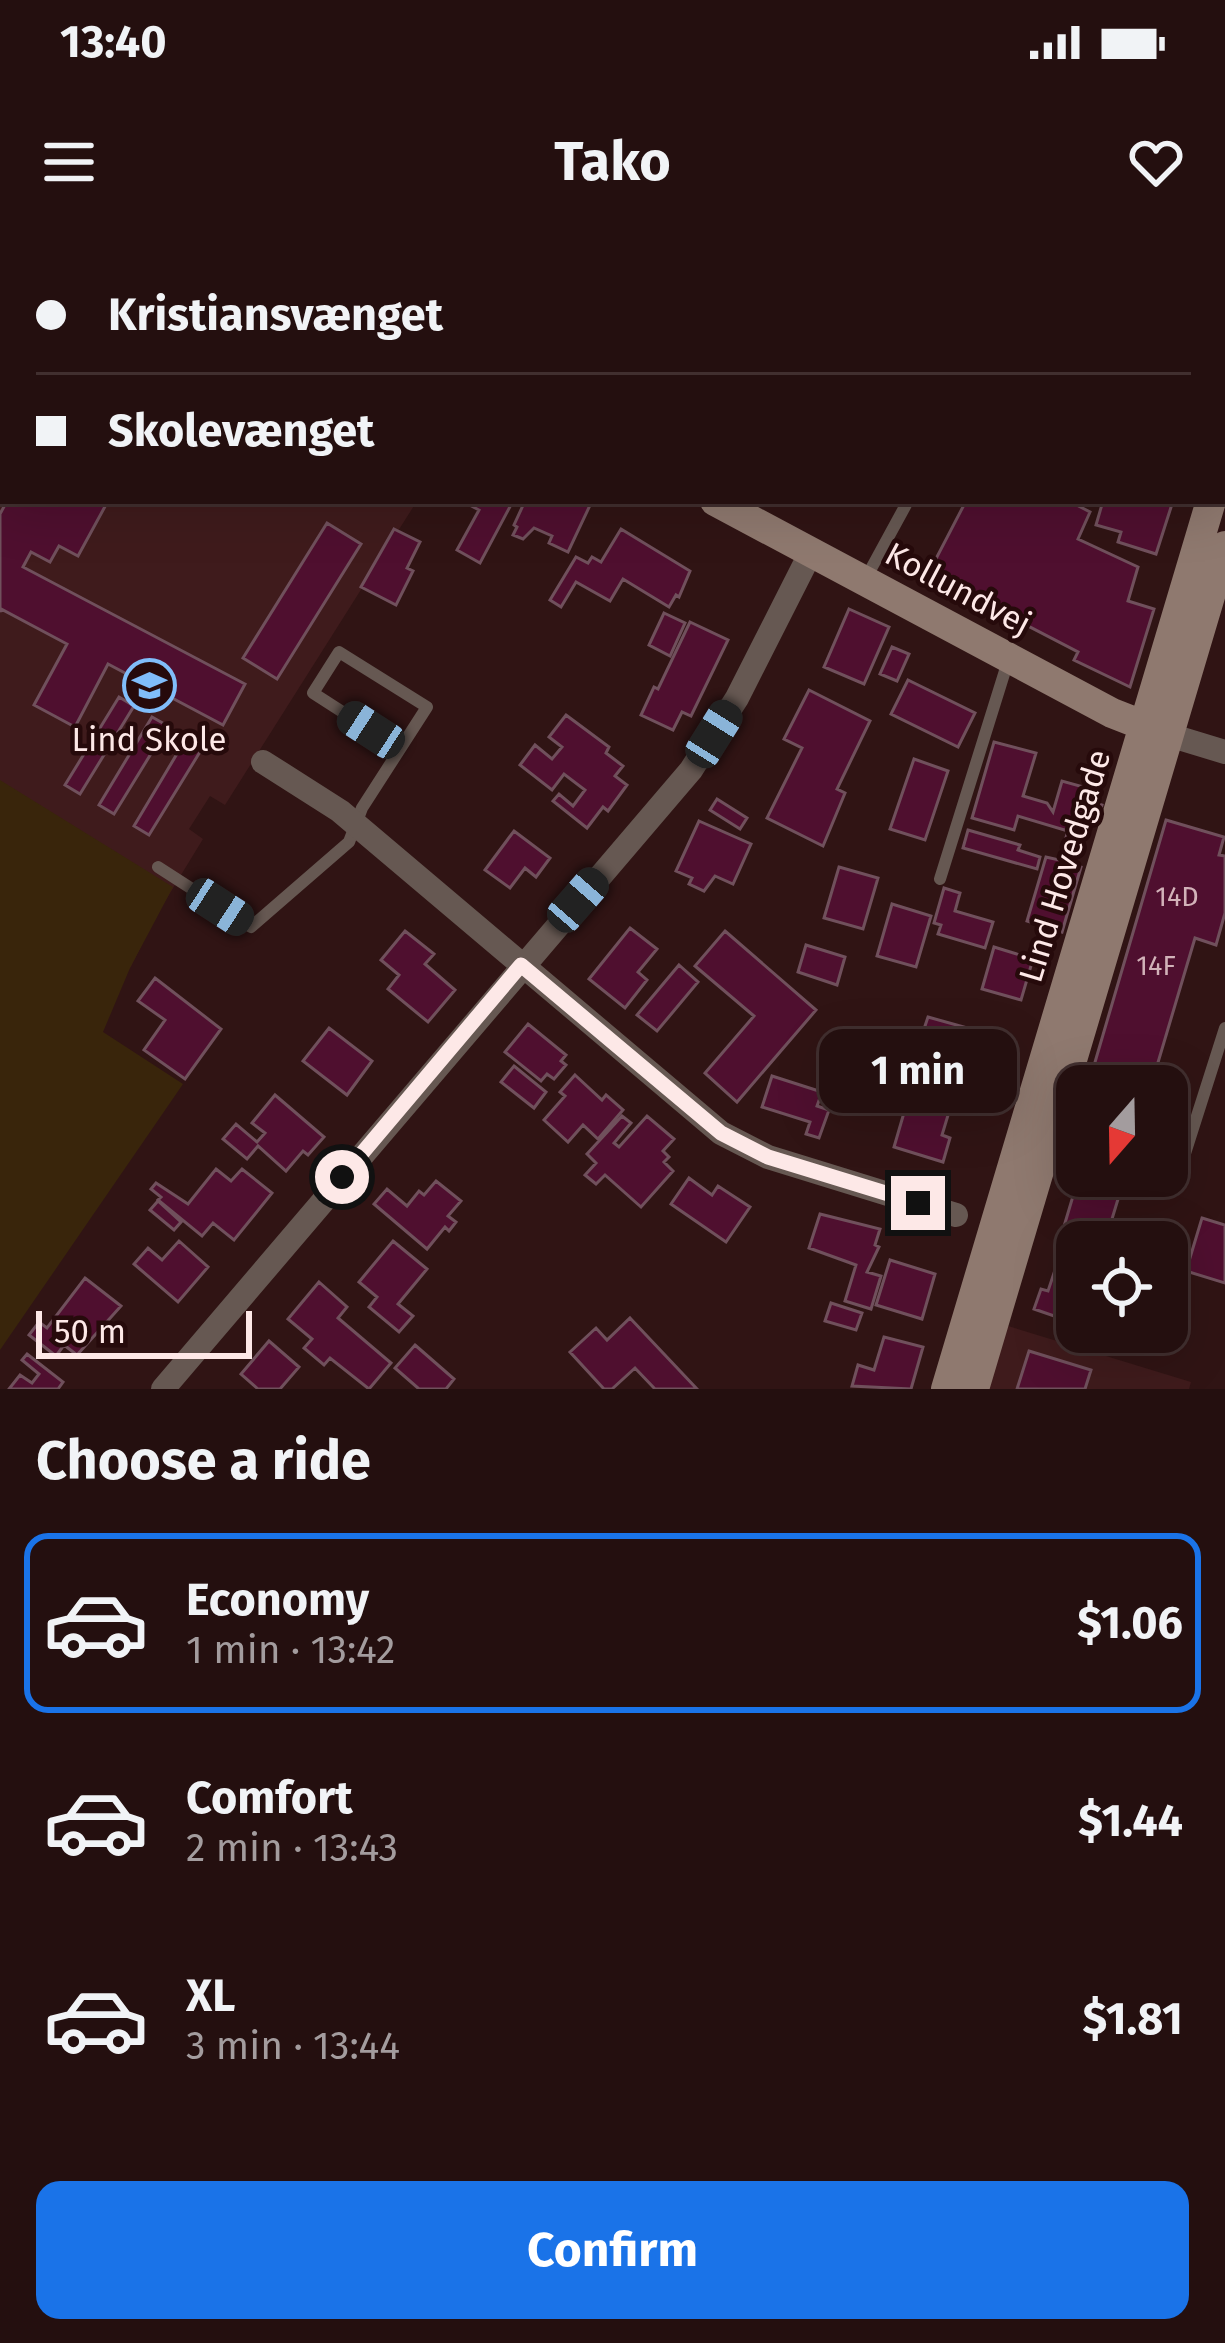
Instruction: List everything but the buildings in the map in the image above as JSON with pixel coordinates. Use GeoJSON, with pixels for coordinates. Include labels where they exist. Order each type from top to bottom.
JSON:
{"type":"FeatureCollection","features":[{"type":"Feature","properties":{"kind":"main road","name":"Lind Hovedgade"},"geometry":{"type":"LineString","coordinates":[[974,1389],[1156,731],[1210,504]]}},
{"type":"Feature","properties":{"kind":"main road","name":"Kollundvej"},"geometry":{"type":"LineString","coordinates":[[732,505],[810,554],[1156,731]]}},
{"type":"Feature","properties":{"kind":"main road","name":"Lind Hovedgade"},"geometry":{"type":"LineString","coordinates":[[946,1389],[1156,731],[1225,545]]}},
{"type":"Feature","properties":{"kind":"street"},"geometry":{"type":"LineString","coordinates":[[163,1389],[691,770],[736,698],[810,554]]}},
{"type":"Feature","properties":{"kind":"street"},"geometry":{"type":"LineString","coordinates":[[1156,731],[1225,752]]}},
{"type":"Feature","properties":{"kind":"street"},"geometry":{"type":"LineString","coordinates":[[263,762],[356,824],[721,1133],[768,1157],[956,1215]]}},
{"type":"Feature","properties":{"kind":"lane"},"geometry":{"type":"LineString","coordinates":[[866,580],[906,504]]}},
{"type":"Feature","properties":{"kind":"lane"},"geometry":{"type":"LineString","coordinates":[[158,867],[251,927],[349,842],[427,707],[339,652],[313,692],[400,749]]}},
{"type":"Feature","properties":{"kind":"lane"},"geometry":{"type":"LineString","coordinates":[[940,879],[1009,658]]}},
{"type":"Feature","properties":{"kind":"lane"},"geometry":{"type":"LineString","coordinates":[[1188,1144],[1225,1028]]}},
{"type":"Feature","properties":{"kind":"shaded area","name":"Lind Skole"},"geometry":{"type":"Polygon","coordinates":[[[0,504],[415,504],[225,805],[210,796],[189,829],[203,839],[130,968],[0,965],[0,504]]]}},
{"type":"Feature","properties":{"kind":"shaded area"},"geometry":{"type":"Polygon","coordinates":[[[0,780],[173,887],[103,1032],[183,1084],[0,1350],[0,780]]]}},
{"type":"Feature","properties":{"kind":"shaded area"},"geometry":{"type":"Polygon","coordinates":[[[956,1310],[1056,1341],[1056,1353],[1096,1353],[1191,1382],[1189,1389],[933,1389],[956,1310]]]}},
{"type":"Feature","properties":{"kind":"place","name":"Lind Skole"},"geometry":{"type":"Point","coordinates":[149,686]}},
{"type":"Feature","properties":{"kind":"route"},"geometry":{"type":"LineString","coordinates":[[342,1177],[521,965],[721,1133],[768,1157],[918,1203]]}}]}
